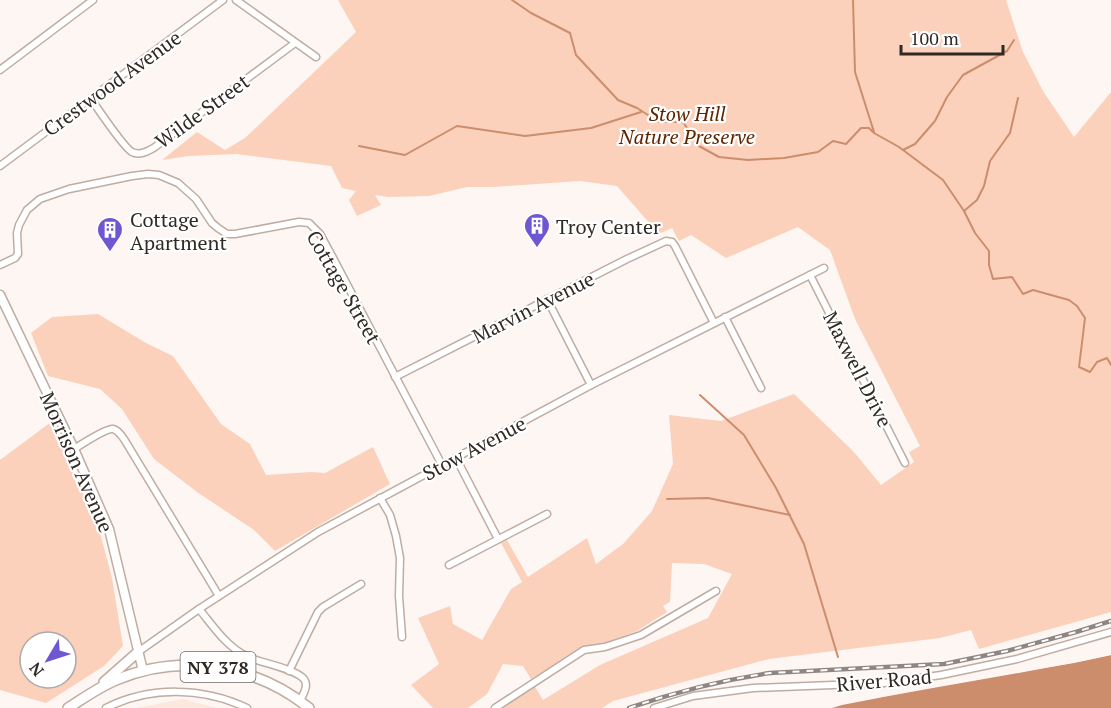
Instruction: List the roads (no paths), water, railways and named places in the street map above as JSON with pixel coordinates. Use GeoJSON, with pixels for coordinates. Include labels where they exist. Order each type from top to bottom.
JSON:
{"type":"FeatureCollection","features":[{"type":"Feature","properties":{"kind":"main road"},"geometry":{"type":"LineString","coordinates":[[94,692],[138,652]]}},
{"type":"Feature","properties":{"kind":"main road","name":"NY 378"},"geometry":{"type":"LineString","coordinates":[[68,708],[118,679],[143,671],[177,666],[220,667],[235,670],[288,692],[309,708]]}},
{"type":"Feature","properties":{"kind":"street"},"geometry":{"type":"LineString","coordinates":[[0,70],[93,0]]}},
{"type":"Feature","properties":{"kind":"street","name":"Crestwood Avenue"},"geometry":{"type":"LineString","coordinates":[[0,166],[223,0]]}},
{"type":"Feature","properties":{"kind":"street"},"geometry":{"type":"LineString","coordinates":[[236,0],[316,57]]}},
{"type":"Feature","properties":{"kind":"street","name":"Wilde Street"},"geometry":{"type":"LineString","coordinates":[[91,99],[125,146],[135,153],[143,153],[155,147],[295,43]]}},
{"type":"Feature","properties":{"kind":"street","name":"Cottage Street"},"geometry":{"type":"LineString","coordinates":[[0,265],[15,258],[18,254],[17,233],[22,216],[40,199],[103,181],[148,174],[159,175],[178,183],[196,200],[212,223],[226,234],[299,222],[309,223],[320,234],[442,465]]}},
{"type":"Feature","properties":{"kind":"street","name":"Marvin Avenue"},"geometry":{"type":"LineString","coordinates":[[395,377],[666,241],[672,243],[714,323]]}},
{"type":"Feature","properties":{"kind":"street","name":"Stow Avenue"},"geometry":{"type":"LineString","coordinates":[[138,652],[199,609],[318,532],[591,385],[824,268]]}},
{"type":"Feature","properties":{"kind":"street","name":"Maxwell Drive"},"geometry":{"type":"LineString","coordinates":[[810,275],[905,463]]}},
{"type":"Feature","properties":{"kind":"street","name":"Morrison Avenue"},"geometry":{"type":"LineString","coordinates":[[0,295],[74,448],[109,529],[143,671]]}},
{"type":"Feature","properties":{"kind":"street"},"geometry":{"type":"LineString","coordinates":[[547,299],[591,385]]}},
{"type":"Feature","properties":{"kind":"street"},"geometry":{"type":"LineString","coordinates":[[725,317],[761,388]]}},
{"type":"Feature","properties":{"kind":"street"},"geometry":{"type":"LineString","coordinates":[[74,448],[111,429],[116,430],[124,438],[219,597]]}},
{"type":"Feature","properties":{"kind":"street"},"geometry":{"type":"LineString","coordinates":[[456,458],[498,539]]}},
{"type":"Feature","properties":{"kind":"street"},"geometry":{"type":"LineString","coordinates":[[380,498],[390,515],[400,558],[399,596],[402,637]]}},
{"type":"Feature","properties":{"kind":"street"},"geometry":{"type":"LineString","coordinates":[[449,565],[547,514]]}},
{"type":"Feature","properties":{"kind":"street"},"geometry":{"type":"LineString","coordinates":[[289,671],[321,609],[361,584]]}},
{"type":"Feature","properties":{"kind":"street"},"geometry":{"type":"LineString","coordinates":[[495,708],[584,650],[605,647],[641,635],[716,591]]}},
{"type":"Feature","properties":{"kind":"street"},"geometry":{"type":"LineString","coordinates":[[199,609],[226,641],[241,653],[289,671],[303,679],[306,683],[305,691],[300,701]]}},
{"type":"Feature","properties":{"kind":"street","name":"River Road"},"geometry":{"type":"LineString","coordinates":[[654,708],[693,696],[753,688],[884,683],[941,675],[1017,659],[1111,632]]}},
{"type":"Feature","properties":{"kind":"street"},"geometry":{"type":"LineString","coordinates":[[106,708],[132,698],[168,692],[213,695],[247,708]]}},
{"type":"Feature","properties":{"kind":"waterway"},"geometry":{"type":"LineString","coordinates":[[512,0],[531,13],[570,33],[576,55],[618,100],[637,108],[659,122],[683,122],[699,146],[719,157],[748,160],[784,158],[818,152],[833,141],[846,144],[861,128],[869,128],[943,180],[964,211],[975,233],[989,251],[989,265],[993,279],[1012,277],[1023,294],[1033,290],[1069,300],[1077,306],[1085,318],[1079,367],[1090,372],[1097,362],[1107,358],[1111,365]]}},
{"type":"Feature","properties":{"kind":"waterway"},"geometry":{"type":"LineString","coordinates":[[853,0],[855,72],[874,132]]}},
{"type":"Feature","properties":{"kind":"waterway"},"geometry":{"type":"LineString","coordinates":[[903,150],[915,144],[935,121],[947,97],[963,75],[1007,51],[1014,40]]}},
{"type":"Feature","properties":{"kind":"waterway"},"geometry":{"type":"LineString","coordinates":[[964,211],[977,200],[984,186],[990,161],[1010,133],[1018,98]]}},
{"type":"Feature","properties":{"kind":"waterway"},"geometry":{"type":"LineString","coordinates":[[359,146],[405,155],[457,126],[525,136],[591,128],[641,112]]}},
{"type":"Feature","properties":{"kind":"waterway"},"geometry":{"type":"LineString","coordinates":[[700,395],[744,435],[776,488],[804,544],[838,657]]}},
{"type":"Feature","properties":{"kind":"waterway"},"geometry":{"type":"LineString","coordinates":[[667,499],[708,498],[790,515]]}},
{"type":"Feature","properties":{"kind":"railway"},"geometry":{"type":"LineString","coordinates":[[629,708],[699,687],[770,673],[944,664],[1007,651],[1111,621]]}},
{"type":"Feature","properties":{"kind":"place","name":"Troy Center"},"geometry":{"type":"Point","coordinates":[537,249]}},
{"type":"Feature","properties":{"kind":"place","name":"Cottage Apartment"},"geometry":{"type":"Point","coordinates":[110,253]}},
{"type":"Feature","properties":{"kind":"park label","name":"Stow Hill Nature Preserve"},"geometry":{"type":"Point","coordinates":[687,124]}}]}
